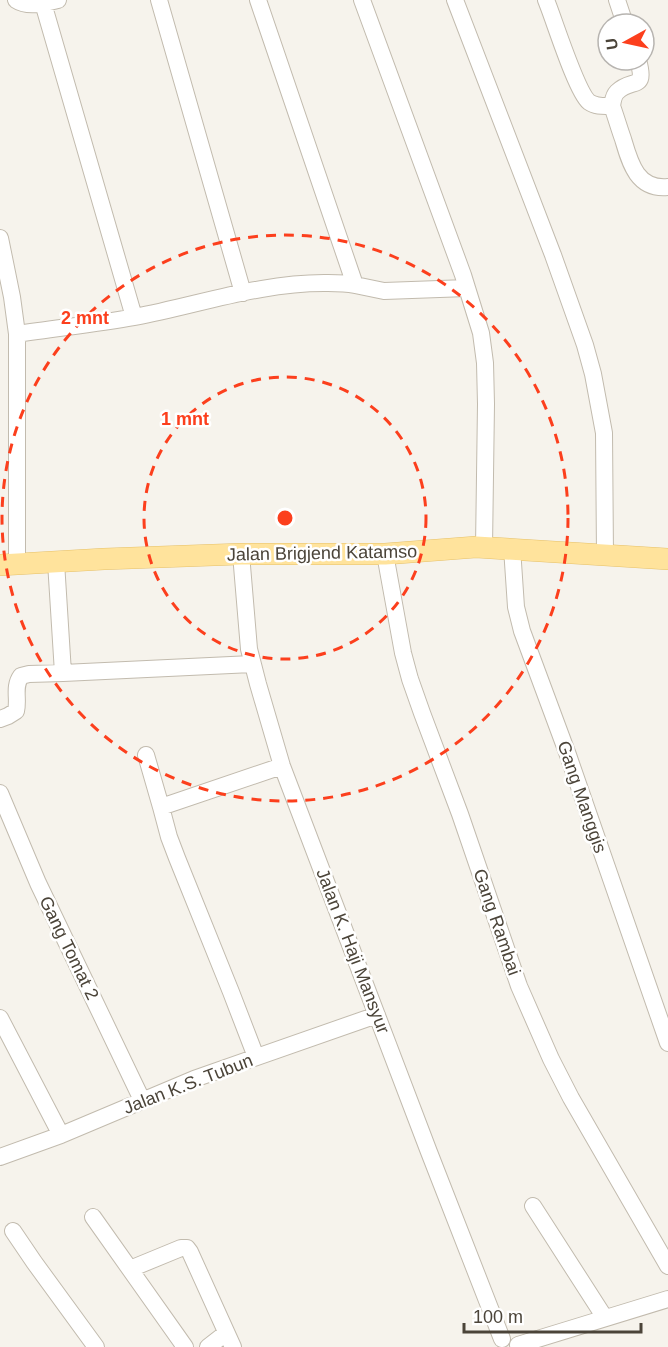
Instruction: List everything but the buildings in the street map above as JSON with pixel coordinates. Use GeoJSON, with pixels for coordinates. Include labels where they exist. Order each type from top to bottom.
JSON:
{"type":"FeatureCollection","features":[{"type":"Feature","properties":{"kind":"main road","name":"Jalan Brigjend Katamso"},"geometry":{"type":"LineString","coordinates":[[8,565],[241,554],[384,554],[484,547],[668,559]]}},
{"type":"Feature","properties":{"kind":"main road"},"geometry":{"type":"LineString","coordinates":[[645,558],[668,576]]}},
{"type":"Feature","properties":{"kind":"street"},"geometry":{"type":"LineString","coordinates":[[16,0],[23,4],[51,2],[134,317]]}},
{"type":"Feature","properties":{"kind":"street"},"geometry":{"type":"LineString","coordinates":[[159,0],[243,293]]}},
{"type":"Feature","properties":{"kind":"street"},"geometry":{"type":"LineString","coordinates":[[258,0],[355,285]]}},
{"type":"Feature","properties":{"kind":"street"},"geometry":{"type":"LineString","coordinates":[[362,0],[480,325],[485,363],[486,404],[484,547]]}},
{"type":"Feature","properties":{"kind":"street"},"geometry":{"type":"LineString","coordinates":[[455,0],[553,255],[593,374],[604,433],[605,556]]}},
{"type":"Feature","properties":{"kind":"street"},"geometry":{"type":"LineString","coordinates":[[546,0],[576,81],[584,96],[598,106],[612,106]]}},
{"type":"Feature","properties":{"kind":"street"},"geometry":{"type":"LineString","coordinates":[[641,72],[636,83],[618,91],[612,106],[630,161],[637,174],[650,185],[668,186]]}},
{"type":"Feature","properties":{"kind":"street"},"geometry":{"type":"LineString","coordinates":[[0,238],[18,334],[8,565]]}},
{"type":"Feature","properties":{"kind":"street"},"geometry":{"type":"LineString","coordinates":[[18,334],[134,317],[243,293],[307,283],[346,283],[384,291],[467,288]]}},
{"type":"Feature","properties":{"kind":"street","name":"Gang Manggis"},"geometry":{"type":"LineString","coordinates":[[513,549],[516,607],[525,641],[568,755],[668,1043]]}},
{"type":"Feature","properties":{"kind":"street","name":"Jalan K. Haji Mansyur"},"geometry":{"type":"LineString","coordinates":[[241,554],[247,633],[252,664],[282,766],[499,1343],[510,1338],[518,1346]]}},
{"type":"Feature","properties":{"kind":"street","name":"Gang Rambai"},"geometry":{"type":"LineString","coordinates":[[384,554],[410,679],[460,814],[519,986],[571,1098],[668,1266]]}},
{"type":"Feature","properties":{"kind":"street"},"geometry":{"type":"LineString","coordinates":[[56,562],[63,673]]}},
{"type":"Feature","properties":{"kind":"street"},"geometry":{"type":"LineString","coordinates":[[0,719],[16,711],[16,685],[21,676],[28,674],[252,664]]}},
{"type":"Feature","properties":{"kind":"street"},"geometry":{"type":"LineString","coordinates":[[146,755],[169,837],[256,1057]]}},
{"type":"Feature","properties":{"kind":"street"},"geometry":{"type":"LineString","coordinates":[[161,807],[282,766]]}},
{"type":"Feature","properties":{"kind":"street","name":"Gang Tomat 2"},"geometry":{"type":"LineString","coordinates":[[0,793],[38,884],[142,1100]]}},
{"type":"Feature","properties":{"kind":"street","name":"Jalan K.S. Tubun"},"geometry":{"type":"LineString","coordinates":[[0,1157],[256,1057],[377,1015]]}},
{"type":"Feature","properties":{"kind":"street"},"geometry":{"type":"LineString","coordinates":[[0,1018],[61,1135]]}},
{"type":"Feature","properties":{"kind":"street"},"geometry":{"type":"LineString","coordinates":[[533,1206],[605,1318]]}},
{"type":"Feature","properties":{"kind":"street"},"geometry":{"type":"LineString","coordinates":[[93,1217],[185,1347]]}},
{"type":"Feature","properties":{"kind":"street"},"geometry":{"type":"LineString","coordinates":[[14,1231],[96,1347]]}},
{"type":"Feature","properties":{"kind":"street"},"geometry":{"type":"LineString","coordinates":[[130,1269],[187,1248],[230,1340],[208,1347]]}},
{"type":"Feature","properties":{"kind":"street"},"geometry":{"type":"LineString","coordinates":[[518,1346],[668,1299]]}}]}
